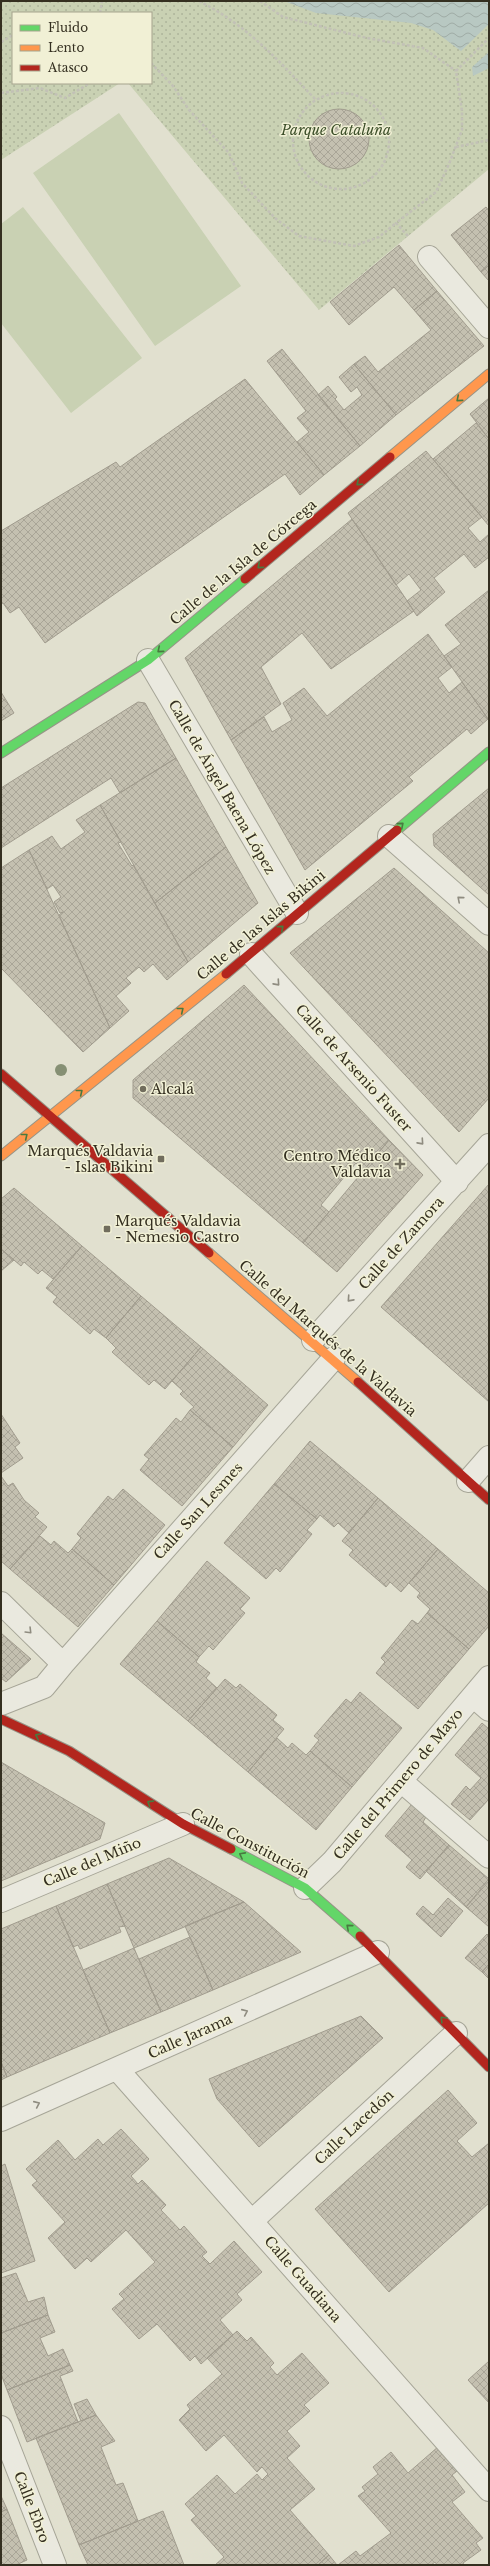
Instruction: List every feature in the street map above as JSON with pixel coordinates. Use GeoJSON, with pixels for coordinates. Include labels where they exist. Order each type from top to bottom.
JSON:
{"type":"FeatureCollection","features":[{"type":"Feature","properties":{"kind":"street"},"geometry":{"type":"LineString","coordinates":[[429,257],[489,327]]}},
{"type":"Feature","properties":{"kind":"street","name":"Calle de la Isla de Córcega"},"geometry":{"type":"LineString","coordinates":[[1,753],[148,660],[489,374]]}},
{"type":"Feature","properties":{"kind":"street","name":"Calle de Ángel Baena López"},"geometry":{"type":"LineString","coordinates":[[148,660],[297,914]]}},
{"type":"Feature","properties":{"kind":"street","name":"Calle de las Islas Bikini"},"geometry":{"type":"LineString","coordinates":[[1,1156],[251,954],[489,752]]}},
{"type":"Feature","properties":{"kind":"street"},"geometry":{"type":"LineString","coordinates":[[389,836],[489,924]]}},
{"type":"Feature","properties":{"kind":"street","name":"Calle de Arsenio Fuster"},"geometry":{"type":"LineString","coordinates":[[251,954],[457,1182]]}},
{"type":"Feature","properties":{"kind":"street","name":"Calle del Marqués de la Valdavia"},"geometry":{"type":"LineString","coordinates":[[1,1074],[139,1195],[334,1358],[489,1500]]}},
{"type":"Feature","properties":{"kind":"street","name":"Calle de Zamora"},"geometry":{"type":"LineString","coordinates":[[313,1340],[489,1145]]}},
{"type":"Feature","properties":{"kind":"street","name":"Calle San Lesmes"},"geometry":{"type":"LineString","coordinates":[[1,1704],[44,1687],[334,1358]]}},
{"type":"Feature","properties":{"kind":"street"},"geometry":{"type":"LineString","coordinates":[[468,1481],[489,1457]]}},
{"type":"Feature","properties":{"kind":"street"},"geometry":{"type":"LineString","coordinates":[[1,1603],[63,1664]]}},
{"type":"Feature","properties":{"kind":"street","name":"Calle del Primero de Mayo"},"geometry":{"type":"LineString","coordinates":[[305,1888],[332,1862],[489,1677]]}},
{"type":"Feature","properties":{"kind":"street"},"geometry":{"type":"LineString","coordinates":[[473,1696],[489,1710]]}},
{"type":"Feature","properties":{"kind":"street","name":"Calle Constitución"},"geometry":{"type":"LineString","coordinates":[[1,1719],[69,1751],[182,1824],[305,1888],[378,1952],[489,2067]]}},
{"type":"Feature","properties":{"kind":"street"},"geometry":{"type":"LineString","coordinates":[[401,1781],[489,1857]]}},
{"type":"Feature","properties":{"kind":"street","name":"Calle del Miño"},"geometry":{"type":"LineString","coordinates":[[1,1901],[182,1824]]}},
{"type":"Feature","properties":{"kind":"street","name":"Calle Jarama"},"geometry":{"type":"LineString","coordinates":[[1,2120],[378,1952]]}},
{"type":"Feature","properties":{"kind":"street","name":"Calle Lacedón"},"geometry":{"type":"LineString","coordinates":[[252,2221],[456,2033]]}},
{"type":"Feature","properties":{"kind":"street","name":"Calle Guadiana"},"geometry":{"type":"LineString","coordinates":[[117,2069],[489,2490]]}},
{"type":"Feature","properties":{"kind":"street","name":"Calle Ebro"},"geometry":{"type":"LineString","coordinates":[[1,2427],[54,2565]]}},
{"type":"Feature","properties":{"kind":"path"},"geometry":{"type":"LineString","coordinates":[[100,12],[102,1]]}},
{"type":"Feature","properties":{"kind":"path"},"geometry":{"type":"LineString","coordinates":[[199,1],[217,10],[260,41],[315,99]]}},
{"type":"Feature","properties":{"kind":"path"},"geometry":{"type":"LineString","coordinates":[[152,64],[173,86],[189,110],[229,153],[242,183],[275,218],[299,236],[354,246],[379,237],[436,192],[462,130],[462,111],[456,70],[423,48],[368,38],[283,17],[260,1]]}},
{"type":"Feature","properties":{"kind":"path"},"geometry":{"type":"LineString","coordinates":[[1,42],[12,36]]}},
{"type":"Feature","properties":{"kind":"path"},"geometry":{"type":"LineString","coordinates":[[456,70],[489,38]]}},
{"type":"Feature","properties":{"kind":"path"},"geometry":{"type":"LineString","coordinates":[[1,93],[40,88],[65,98],[88,84]]}},
{"type":"Feature","properties":{"kind":"path"},"geometry":{"type":"LineString","coordinates":[[341,92],[368,100],[386,121],[390,148],[378,173],[355,188],[328,188],[304,173],[292,148],[297,120],[315,99],[341,92]]}},
{"type":"Feature","properties":{"kind":"path"},"geometry":{"type":"LineString","coordinates":[[456,147],[489,140]]}},
{"type":"Feature","properties":{"kind":"path"},"geometry":{"type":"LineString","coordinates":[[396,223],[429,257]]}},
{"type":"Feature","properties":{"kind":"green space","name":"Parque Cataluña"},"geometry":{"type":"Polygon","coordinates":[[[1,1],[489,1],[489,169],[319,310],[129,84],[152,84],[152,12],[12,12],[12,84],[118,84],[1,160],[1,1]]]}},
{"type":"Feature","properties":{"kind":"green space"},"geometry":{"type":"Polygon","coordinates":[[[119,113],[241,286],[155,346],[33,173],[119,113]]]}},
{"type":"Feature","properties":{"kind":"green space"},"geometry":{"type":"Polygon","coordinates":[[[23,207],[142,358],[71,413],[1,323],[1,224],[23,207]]]}},
{"type":"Feature","properties":{"kind":"water"},"geometry":{"type":"Polygon","coordinates":[[[284,1],[489,1],[489,24],[461,51],[433,30],[411,23],[316,13],[284,1]]]}},
{"type":"Feature","properties":{"kind":"water"},"geometry":{"type":"Polygon","coordinates":[[[489,52],[489,68],[473,76],[472,67],[489,52]]]}},
{"type":"Feature","properties":{"kind":"building"},"geometry":{"type":"Polygon","coordinates":[[[339,109],[356,114],[364,122],[369,139],[364,156],[356,164],[339,169],[322,164],[314,156],[309,139],[314,122],[322,114],[339,109]]]}},
{"type":"Feature","properties":{"kind":"building"},"geometry":{"type":"Polygon","coordinates":[[[486,207],[489,211],[489,265],[481,272],[451,235],[486,207]]]}},
{"type":"Feature","properties":{"kind":"building"},"geometry":{"type":"Polygon","coordinates":[[[399,245],[437,291],[414,310],[394,287],[349,325],[330,302],[399,245]]]}},
{"type":"Feature","properties":{"kind":"building"},"geometry":{"type":"Polygon","coordinates":[[[489,265],[489,281],[481,272],[489,265]]]}},
{"type":"Feature","properties":{"kind":"building"},"geometry":{"type":"Polygon","coordinates":[[[437,291],[484,346],[396,415],[354,364],[365,356],[378,372],[431,330],[414,310],[437,291]]]}},
{"type":"Feature","properties":{"kind":"building"},"geometry":{"type":"Polygon","coordinates":[[[282,349],[360,446],[324,475],[297,442],[309,432],[297,418],[306,411],[267,361],[282,349]]]}},
{"type":"Feature","properties":{"kind":"building"},"geometry":{"type":"Polygon","coordinates":[[[354,364],[396,415],[360,446],[318,395],[328,386],[337,397],[335,399],[344,410],[362,395],[357,387],[351,392],[339,377],[354,364]]]}},
{"type":"Feature","properties":{"kind":"building"},"geometry":{"type":"Polygon","coordinates":[[[245,379],[324,475],[300,495],[285,474],[45,643],[19,607],[10,613],[3,603],[1,604],[1,531],[116,462],[120,467],[245,379]]]}},
{"type":"Feature","properties":{"kind":"building"},"geometry":{"type":"Polygon","coordinates":[[[489,398],[489,439],[470,414],[489,398]]]}},
{"type":"Feature","properties":{"kind":"building"},"geometry":{"type":"Polygon","coordinates":[[[476,423],[489,439],[489,526],[433,459],[476,423]]]}},
{"type":"Feature","properties":{"kind":"building"},"geometry":{"type":"Polygon","coordinates":[[[426,451],[482,517],[468,528],[480,542],[489,534],[489,557],[475,568],[464,554],[434,578],[445,592],[417,616],[407,601],[421,590],[409,574],[396,585],[348,513],[426,451]]]}},
{"type":"Feature","properties":{"kind":"building"},"geometry":{"type":"Polygon","coordinates":[[[352,519],[414,611],[331,669],[302,633],[261,667],[281,704],[231,740],[185,658],[352,519]]]}},
{"type":"Feature","properties":{"kind":"building"},"geometry":{"type":"Polygon","coordinates":[[[489,590],[488,719],[444,656],[461,644],[445,625],[489,590]]]}},
{"type":"Feature","properties":{"kind":"building"},"geometry":{"type":"Polygon","coordinates":[[[428,634],[452,667],[438,678],[449,693],[462,682],[488,719],[471,734],[467,729],[409,777],[413,781],[305,870],[231,740],[264,717],[272,732],[292,720],[283,703],[304,688],[327,716],[428,634]]]}},
{"type":"Feature","properties":{"kind":"building"},"geometry":{"type":"Polygon","coordinates":[[[1,692],[14,713],[1,721],[1,692]]]}},
{"type":"Feature","properties":{"kind":"building"},"geometry":{"type":"Polygon","coordinates":[[[138,702],[145,703],[176,758],[120,793],[111,778],[1,848],[1,788],[138,702]]]}},
{"type":"Feature","properties":{"kind":"building"},"geometry":{"type":"Polygon","coordinates":[[[176,758],[226,847],[155,903],[100,805],[176,758]]]}},
{"type":"Feature","properties":{"kind":"building"},"geometry":{"type":"Polygon","coordinates":[[[489,788],[489,895],[434,846],[433,834],[489,788]]]}},
{"type":"Feature","properties":{"kind":"building"},"geometry":{"type":"Polygon","coordinates":[[[100,805],[121,842],[118,843],[132,866],[133,865],[188,962],[167,980],[153,964],[144,972],[139,967],[126,978],[131,983],[116,996],[129,1011],[110,1028],[59,915],[63,912],[60,913],[54,902],[61,897],[53,885],[47,889],[29,850],[52,836],[61,849],[85,832],[76,820],[100,805]]]}},
{"type":"Feature","properties":{"kind":"building"},"geometry":{"type":"Polygon","coordinates":[[[226,847],[258,903],[188,962],[155,903],[226,847]]]}},
{"type":"Feature","properties":{"kind":"building"},"geometry":{"type":"Polygon","coordinates":[[[29,850],[110,1028],[83,1052],[1,968],[1,868],[29,850]]]}},
{"type":"Feature","properties":{"kind":"building"},"geometry":{"type":"Polygon","coordinates":[[[394,868],[489,953],[489,1098],[459,1132],[290,953],[394,868]]]}},
{"type":"Feature","properties":{"kind":"building"},"geometry":{"type":"Polygon","coordinates":[[[244,985],[389,1140],[363,1171],[356,1163],[321,1205],[329,1212],[303,1243],[133,1098],[133,1080],[244,985]]]}},
{"type":"Feature","properties":{"kind":"building"},"geometry":{"type":"Polygon","coordinates":[[[389,1140],[423,1175],[337,1272],[303,1243],[389,1140]]]}},
{"type":"Feature","properties":{"kind":"building"},"geometry":{"type":"Polygon","coordinates":[[[489,1184],[489,1402],[381,1307],[489,1184]]]}},
{"type":"Feature","properties":{"kind":"building"},"geometry":{"type":"Polygon","coordinates":[[[14,1188],[82,1246],[53,1279],[42,1270],[38,1274],[24,1262],[21,1266],[1,1249],[1,1199],[14,1188]]]}},
{"type":"Feature","properties":{"kind":"building"},"geometry":{"type":"Polygon","coordinates":[[[82,1246],[141,1296],[106,1338],[94,1329],[90,1334],[53,1302],[57,1297],[46,1288],[82,1246]]]}},
{"type":"Feature","properties":{"kind":"building"},"geometry":{"type":"Polygon","coordinates":[[[1,1249],[14,1260],[1,1271],[1,1249]]]}},
{"type":"Feature","properties":{"kind":"building"},"geometry":{"type":"Polygon","coordinates":[[[141,1296],[201,1347],[165,1389],[154,1380],[149,1385],[112,1352],[116,1348],[106,1338],[141,1296]]]}},
{"type":"Feature","properties":{"kind":"building"},"geometry":{"type":"Polygon","coordinates":[[[201,1347],[268,1405],[233,1447],[190,1410],[194,1407],[180,1394],[183,1391],[172,1381],[201,1347]]]}},
{"type":"Feature","properties":{"kind":"building"},"geometry":{"type":"Polygon","coordinates":[[[190,1410],[233,1447],[182,1506],[140,1470],[149,1459],[144,1455],[176,1418],[181,1422],[190,1410]]]}},
{"type":"Feature","properties":{"kind":"building"},"geometry":{"type":"Polygon","coordinates":[[[1,1414],[20,1443],[15,1447],[23,1458],[1,1473],[1,1414]]]}},
{"type":"Feature","properties":{"kind":"building"},"geometry":{"type":"Polygon","coordinates":[[[310,1441],[378,1498],[349,1533],[338,1523],[334,1527],[320,1515],[317,1519],[274,1484],[310,1441]]]}},
{"type":"Feature","properties":{"kind":"building"},"geometry":{"type":"Polygon","coordinates":[[[1,1476],[8,1486],[13,1483],[24,1500],[39,1513],[35,1517],[47,1527],[10,1569],[1,1561],[1,1476]]]}},
{"type":"Feature","properties":{"kind":"building"},"geometry":{"type":"Polygon","coordinates":[[[274,1484],[317,1519],[307,1530],[312,1534],[280,1572],[276,1568],[266,1579],[224,1543],[274,1484]]]}},
{"type":"Feature","properties":{"kind":"building"},"geometry":{"type":"Polygon","coordinates":[[[123,1489],[165,1525],[114,1585],[72,1549],[81,1538],[77,1534],[108,1496],[113,1500],[123,1489]]]}},
{"type":"Feature","properties":{"kind":"building"},"geometry":{"type":"Polygon","coordinates":[[[378,1498],[438,1549],[401,1592],[390,1582],[386,1587],[349,1555],[353,1550],[342,1541],[378,1498]]]}},
{"type":"Feature","properties":{"kind":"building"},"geometry":{"type":"Polygon","coordinates":[[[40,1536],[51,1545],[54,1541],[68,1553],[72,1549],[114,1585],[78,1627],[10,1569],[40,1536]]]}},
{"type":"Feature","properties":{"kind":"building"},"geometry":{"type":"Polygon","coordinates":[[[438,1549],[489,1593],[489,1626],[469,1649],[427,1613],[430,1609],[417,1597],[420,1593],[409,1583],[438,1549]]]}},
{"type":"Feature","properties":{"kind":"building"},"geometry":{"type":"Polygon","coordinates":[[[207,1561],[250,1598],[240,1609],[245,1613],[213,1650],[209,1646],[199,1657],[157,1621],[207,1561]]]}},
{"type":"Feature","properties":{"kind":"building"},"geometry":{"type":"Polygon","coordinates":[[[427,1613],[469,1649],[418,1709],[376,1673],[385,1662],[381,1658],[412,1620],[418,1624],[427,1613]]]}},
{"type":"Feature","properties":{"kind":"building"},"geometry":{"type":"Polygon","coordinates":[[[157,1621],[199,1657],[196,1662],[210,1673],[206,1678],[217,1688],[188,1721],[120,1664],[157,1621]]]}},
{"type":"Feature","properties":{"kind":"building"},"geometry":{"type":"Polygon","coordinates":[[[1,1633],[31,1659],[6,1682],[1,1678],[1,1633]]]}},
{"type":"Feature","properties":{"kind":"building"},"geometry":{"type":"Polygon","coordinates":[[[225,1679],[236,1688],[240,1684],[277,1715],[273,1720],[284,1729],[248,1772],[188,1721],[225,1679]]]}},
{"type":"Feature","properties":{"kind":"building"},"geometry":{"type":"Polygon","coordinates":[[[360,1692],[402,1728],[352,1787],[310,1751],[319,1740],[314,1736],[346,1699],[351,1703],[360,1692]]]}},
{"type":"Feature","properties":{"kind":"building"},"geometry":{"type":"Polygon","coordinates":[[[482,1723],[489,1729],[489,1799],[470,1820],[451,1804],[466,1786],[470,1790],[481,1778],[455,1755],[482,1723]]]}},
{"type":"Feature","properties":{"kind":"building"},"geometry":{"type":"Polygon","coordinates":[[[277,1738],[288,1748],[292,1743],[306,1755],[310,1751],[352,1787],[316,1830],[248,1772],[277,1738]]]}},
{"type":"Feature","properties":{"kind":"building"},"geometry":{"type":"Polygon","coordinates":[[[1,1762],[105,1823],[100,1839],[1,1881],[1,1762]]]}},
{"type":"Feature","properties":{"kind":"building"},"geometry":{"type":"Polygon","coordinates":[[[412,1804],[426,1817],[423,1822],[449,1845],[420,1879],[406,1867],[412,1860],[385,1836],[412,1804]]]}},
{"type":"Feature","properties":{"kind":"building"},"geometry":{"type":"Polygon","coordinates":[[[449,1845],[489,1879],[466,1907],[426,1871],[449,1845]]]}},
{"type":"Feature","properties":{"kind":"building"},"geometry":{"type":"Polygon","coordinates":[[[169,1858],[244,1902],[134,1948],[107,1884],[169,1858]]]}},
{"type":"Feature","properties":{"kind":"building"},"geometry":{"type":"Polygon","coordinates":[[[489,1881],[489,1927],[466,1907],[489,1881]]]}},
{"type":"Feature","properties":{"kind":"building"},"geometry":{"type":"Polygon","coordinates":[[[107,1884],[125,1926],[119,1927],[121,1932],[80,1949],[78,1945],[73,1947],[56,1906],[107,1884]]]}},
{"type":"Feature","properties":{"kind":"building"},"geometry":{"type":"Polygon","coordinates":[[[448,1898],[463,1911],[441,1937],[416,1914],[423,1906],[433,1915],[448,1898]]]}},
{"type":"Feature","properties":{"kind":"building"},"geometry":{"type":"Polygon","coordinates":[[[244,1902],[301,1952],[213,1990],[185,1926],[244,1902]]]}},
{"type":"Feature","properties":{"kind":"building"},"geometry":{"type":"Polygon","coordinates":[[[56,1906],[110,2033],[7,2077],[1,2062],[1,1929],[56,1906]]]}},
{"type":"Feature","properties":{"kind":"building"},"geometry":{"type":"Polygon","coordinates":[[[487,1934],[489,1936],[489,1964],[482,1972],[465,1958],[487,1934]]]}},
{"type":"Feature","properties":{"kind":"building"},"geometry":{"type":"Polygon","coordinates":[[[190,1937],[213,1990],[161,2012],[139,1959],[190,1937]]]}},
{"type":"Feature","properties":{"kind":"building"},"geometry":{"type":"Polygon","coordinates":[[[134,1948],[161,2012],[110,2033],[83,1970],[134,1948]]]}},
{"type":"Feature","properties":{"kind":"building"},"geometry":{"type":"Polygon","coordinates":[[[489,1964],[489,1979],[482,1972],[489,1964]]]}},
{"type":"Feature","properties":{"kind":"building"},"geometry":{"type":"Polygon","coordinates":[[[361,2016],[383,2038],[259,2147],[217,2099],[209,2079],[361,2016]]]}},
{"type":"Feature","properties":{"kind":"building"},"geometry":{"type":"Polygon","coordinates":[[[1,2062],[7,2077],[1,2080],[1,2062]]]}},
{"type":"Feature","properties":{"kind":"building"},"geometry":{"type":"Polygon","coordinates":[[[448,2090],[477,2123],[457,2141],[472,2157],[489,2143],[489,2203],[389,2292],[315,2209],[448,2090]]]}},
{"type":"Feature","properties":{"kind":"building"},"geometry":{"type":"Polygon","coordinates":[[[121,2129],[149,2159],[131,2176],[138,2184],[142,2180],[166,2205],[161,2210],[180,2230],[184,2226],[207,2252],[202,2256],[210,2264],[234,2241],[262,2272],[237,2294],[242,2300],[220,2320],[233,2335],[201,2364],[195,2356],[190,2361],[157,2324],[139,2339],[112,2309],[124,2299],[119,2294],[155,2262],[126,2230],[91,2262],[87,2258],[75,2269],[48,2238],[65,2222],[32,2185],[37,2181],[26,2169],[58,2140],[75,2160],[98,2139],[103,2145],[121,2129]]]}},
{"type":"Feature","properties":{"kind":"building"},"geometry":{"type":"Polygon","coordinates":[[[5,2164],[35,2261],[1,2273],[1,2166],[5,2164]]]}},
{"type":"Feature","properties":{"kind":"building"},"geometry":{"type":"Polygon","coordinates":[[[16,2273],[28,2302],[44,2297],[48,2315],[1,2333],[1,2278],[16,2273]]]}},
{"type":"Feature","properties":{"kind":"building"},"geometry":{"type":"Polygon","coordinates":[[[48,2315],[55,2332],[40,2338],[48,2356],[63,2349],[70,2365],[7,2390],[1,2374],[1,2333],[48,2315]]]}},
{"type":"Feature","properties":{"kind":"building"},"geometry":{"type":"Polygon","coordinates":[[[237,2331],[247,2341],[251,2337],[274,2363],[270,2367],[277,2375],[302,2353],[329,2383],[304,2405],[310,2411],[287,2431],[300,2446],[287,2458],[315,2489],[290,2510],[329,2555],[318,2565],[215,2565],[224,2557],[191,2520],[196,2516],[185,2504],[217,2475],[235,2494],[257,2474],[262,2480],[268,2474],[262,2467],[257,2472],[224,2435],[206,2451],[179,2420],[190,2409],[187,2405],[222,2374],[207,2358],[237,2331]]]}},
{"type":"Feature","properties":{"kind":"building"},"geometry":{"type":"Polygon","coordinates":[[[489,2361],[489,2403],[468,2380],[489,2361]]]}},
{"type":"Feature","properties":{"kind":"building"},"geometry":{"type":"Polygon","coordinates":[[[70,2365],[73,2371],[60,2376],[78,2422],[27,2442],[7,2390],[70,2365]]]}},
{"type":"Feature","properties":{"kind":"building"},"geometry":{"type":"Polygon","coordinates":[[[87,2399],[96,2415],[81,2421],[74,2404],[87,2399]]]}},
{"type":"Feature","properties":{"kind":"building"},"geometry":{"type":"Polygon","coordinates":[[[96,2415],[115,2441],[101,2447],[116,2485],[123,2483],[138,2521],[79,2545],[36,2438],[96,2415]]]}},
{"type":"Feature","properties":{"kind":"building"},"geometry":{"type":"Polygon","coordinates":[[[439,2446],[457,2471],[452,2475],[465,2492],[452,2502],[483,2538],[476,2543],[481,2550],[463,2563],[464,2565],[437,2565],[435,2562],[431,2565],[338,2565],[356,2551],[360,2556],[391,2533],[358,2496],[365,2491],[362,2487],[378,2474],[373,2467],[391,2452],[408,2473],[439,2446]]]}},
{"type":"Feature","properties":{"kind":"building"},"geometry":{"type":"Polygon","coordinates":[[[1,2496],[7,2509],[1,2512],[1,2496]]]}},
{"type":"Feature","properties":{"kind":"building"},"geometry":{"type":"Polygon","coordinates":[[[7,2509],[27,2560],[16,2565],[1,2565],[1,2512],[7,2509]]]}},
{"type":"Feature","properties":{"kind":"building"},"geometry":{"type":"Polygon","coordinates":[[[163,2511],[184,2565],[88,2565],[79,2545],[163,2511]]]}},
{"type":"Feature","properties":{"kind":"building"},"geometry":{"type":"Polygon","coordinates":[[[329,2555],[337,2565],[318,2565],[329,2555]]]}},
{"type":"Feature","properties":{"kind":"traffic: fast"},"geometry":{"type":"LineString","coordinates":[[1,753],[148,660],[245,579]]}},
{"type":"Feature","properties":{"kind":"traffic: fast"},"geometry":{"type":"LineString","coordinates":[[397,830],[489,752]]}},
{"type":"Feature","properties":{"kind":"traffic: fast"},"geometry":{"type":"LineString","coordinates":[[231,1849],[305,1888],[360,1936]]}},
{"type":"Feature","properties":{"kind":"traffic: slow"},"geometry":{"type":"LineString","coordinates":[[390,457],[489,374]]}},
{"type":"Feature","properties":{"kind":"traffic: slow"},"geometry":{"type":"LineString","coordinates":[[1,1156],[226,974]]}},
{"type":"Feature","properties":{"kind":"traffic: slow"},"geometry":{"type":"LineString","coordinates":[[209,1253],[358,1382]]}},
{"type":"Feature","properties":{"kind":"traffic: jam"},"geometry":{"type":"LineString","coordinates":[[245,579],[390,457]]}},
{"type":"Feature","properties":{"kind":"traffic: jam"},"geometry":{"type":"LineString","coordinates":[[226,974],[397,830]]}},
{"type":"Feature","properties":{"kind":"traffic: jam"},"geometry":{"type":"LineString","coordinates":[[1,1074],[209,1253]]}},
{"type":"Feature","properties":{"kind":"traffic: jam"},"geometry":{"type":"LineString","coordinates":[[358,1382],[489,1500]]}},
{"type":"Feature","properties":{"kind":"traffic: jam"},"geometry":{"type":"LineString","coordinates":[[1,1719],[69,1751],[183,1824],[231,1849]]}},
{"type":"Feature","properties":{"kind":"traffic: jam"},"geometry":{"type":"LineString","coordinates":[[360,1936],[489,2067]]}},
{"type":"Feature","properties":{"kind":"place","name":"Alcalá"},"geometry":{"type":"Point","coordinates":[143,1089]}},
{"type":"Feature","properties":{"kind":"place","name":"Marqués Valdavia - Islas Bikini"},"geometry":{"type":"Point","coordinates":[161,1159]}},
{"type":"Feature","properties":{"kind":"place","name":"Centro Médico Valdavia"},"geometry":{"type":"Point","coordinates":[400,1164]}},
{"type":"Feature","properties":{"kind":"place","name":"Marqués Valdavia - Nemesio Castro"},"geometry":{"type":"Point","coordinates":[107,1229]}}]}
